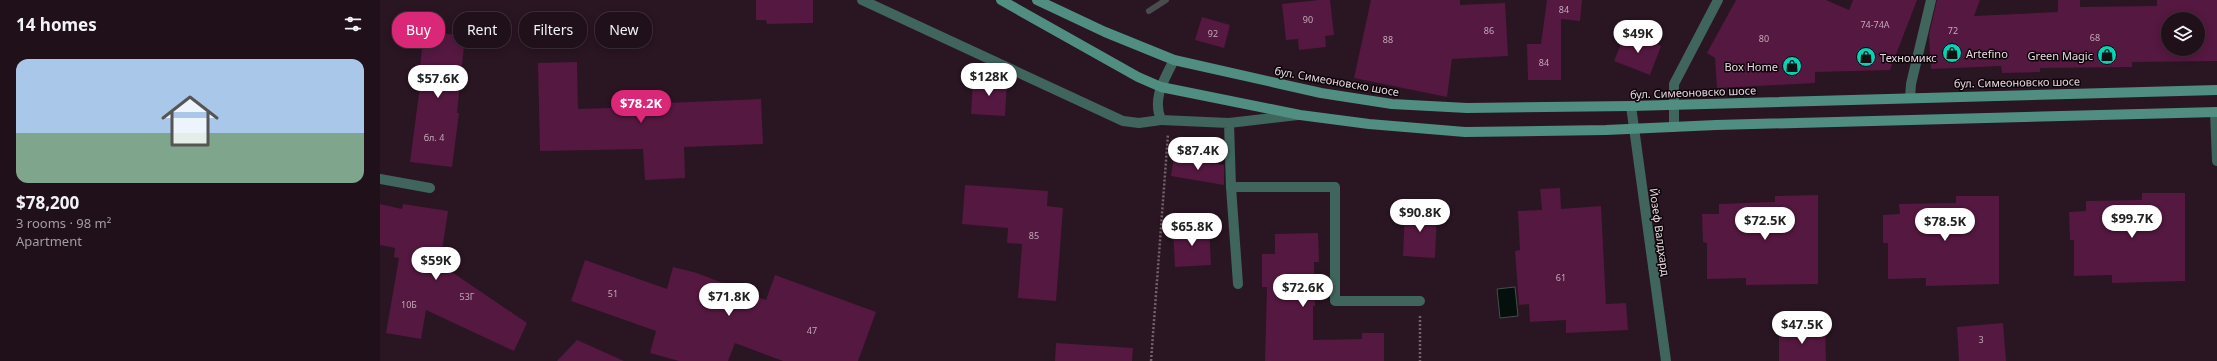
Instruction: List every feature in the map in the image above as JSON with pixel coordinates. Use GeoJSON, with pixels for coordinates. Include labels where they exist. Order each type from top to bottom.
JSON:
{"type":"FeatureCollection","features":[{"type":"Feature","properties":{"kind":"main road"},"geometry":{"type":"LineString","coordinates":[[1000,0],[1138,77],[1161,87],[1300,115],[1369,124],[1465,132],[1635,129],[2216,112]]}},
{"type":"Feature","properties":{"kind":"main road","name":"бул. Симеоновско шосе"},"geometry":{"type":"LineString","coordinates":[[1037,0],[1105,32],[1174,60],[1321,92],[1392,104],[1467,108],[1631,106],[2217,90]]}},
{"type":"Feature","properties":{"kind":"street"},"geometry":{"type":"LineString","coordinates":[[862,0],[1123,121],[1139,123],[1165,121],[1229,123],[1300,115]]}},
{"type":"Feature","properties":{"kind":"street"},"geometry":{"type":"LineString","coordinates":[[1674,127],[1674,84],[1718,0]]}},
{"type":"Feature","properties":{"kind":"street"},"geometry":{"type":"LineString","coordinates":[[1910,98],[1911,84],[1931,0]]}},
{"type":"Feature","properties":{"kind":"street"},"geometry":{"type":"LineString","coordinates":[[1165,121],[1157,112],[1157,101],[1161,87],[1174,60]]}},
{"type":"Feature","properties":{"kind":"street","name":"Йозеф Валдхард"},"geometry":{"type":"LineString","coordinates":[[1631,106],[1666,361]]}},
{"type":"Feature","properties":{"kind":"street"},"geometry":{"type":"LineString","coordinates":[[2216,112],[2217,161]]}},
{"type":"Feature","properties":{"kind":"street"},"geometry":{"type":"LineString","coordinates":[[1229,123],[1231,187],[1238,284]]}},
{"type":"Feature","properties":{"kind":"street"},"geometry":{"type":"LineString","coordinates":[[380,179],[430,188]]}},
{"type":"Feature","properties":{"kind":"street"},"geometry":{"type":"LineString","coordinates":[[1231,187],[1335,187],[1335,301],[1420,301]]}},
{"type":"Feature","properties":{"kind":"path"},"geometry":{"type":"LineString","coordinates":[[1150,361],[1165,121]]}},
{"type":"Feature","properties":{"kind":"path"},"geometry":{"type":"LineString","coordinates":[[1420,301],[1420,361]]}},
{"type":"Feature","properties":{"kind":"shaded area"},"geometry":{"type":"Polygon","coordinates":[[[1515,287],[1518,316],[1500,318],[1497,289],[1515,287]]]}},
{"type":"Feature","properties":{"kind":"building"},"geometry":{"type":"Polygon","coordinates":[[[756,0],[813,0],[813,23],[767,24],[766,20],[756,20],[756,0]]]}},
{"type":"Feature","properties":{"kind":"building"},"geometry":{"type":"Polygon","coordinates":[[[1330,0],[1334,35],[1325,36],[1326,47],[1299,50],[1298,39],[1286,40],[1282,4],[1330,0]]]}},
{"type":"Feature","properties":{"kind":"building"},"geometry":{"type":"Polygon","coordinates":[[[1371,0],[1460,0],[1460,5],[1505,3],[1508,56],[1452,59],[1447,97],[1354,78],[1371,0]]]}},
{"type":"Feature","properties":{"kind":"building"},"geometry":{"type":"Polygon","coordinates":[[[1547,0],[1582,0],[1580,21],[1561,19],[1561,80],[1528,80],[1527,44],[1541,44],[1547,0]]]}},
{"type":"Feature","properties":{"kind":"building"},"geometry":{"type":"Polygon","coordinates":[[[1736,0],[1826,0],[1849,10],[1853,0],[1917,0],[1890,70],[1815,72],[1815,83],[1717,88],[1715,58],[1707,53],[1736,0]]]}},
{"type":"Feature","properties":{"kind":"building"},"geometry":{"type":"Polygon","coordinates":[[[1937,0],[1980,0],[1974,16],[2058,12],[2058,0],[2080,0],[2080,7],[2157,6],[2157,0],[2217,0],[2217,61],[2132,62],[2132,67],[2040,68],[2040,72],[2002,73],[2001,66],[1931,69],[1929,35],[1937,0]]]}},
{"type":"Feature","properties":{"kind":"building"},"geometry":{"type":"Polygon","coordinates":[[[1202,17],[1230,25],[1224,48],[1195,40],[1202,17]]]}},
{"type":"Feature","properties":{"kind":"building"},"geometry":{"type":"Polygon","coordinates":[[[1626,32],[1661,46],[1650,75],[1614,61],[1626,32]]]}},
{"type":"Feature","properties":{"kind":"building"},"geometry":{"type":"Polygon","coordinates":[[[445,34],[453,35],[453,48],[464,48],[457,113],[459,113],[452,167],[410,162],[420,86],[418,86],[422,48],[445,48],[445,34]]]}},
{"type":"Feature","properties":{"kind":"building"},"geometry":{"type":"Polygon","coordinates":[[[577,62],[578,109],[642,107],[642,104],[761,99],[763,144],[684,147],[685,178],[645,180],[643,149],[540,151],[538,63],[577,62]]]}},
{"type":"Feature","properties":{"kind":"building"},"geometry":{"type":"Polygon","coordinates":[[[973,79],[1007,80],[1005,116],[971,114],[973,79]]]}},
{"type":"Feature","properties":{"kind":"building"},"geometry":{"type":"Polygon","coordinates":[[[1174,157],[1224,165],[1224,185],[1171,176],[1174,157]]]}},
{"type":"Feature","properties":{"kind":"building"},"geometry":{"type":"Polygon","coordinates":[[[965,185],[1048,191],[1047,206],[1063,208],[1056,301],[1018,298],[1022,244],[1007,243],[1008,228],[962,224],[965,185]]]}},
{"type":"Feature","properties":{"kind":"building"},"geometry":{"type":"Polygon","coordinates":[[[1560,188],[1561,209],[1601,206],[1606,304],[1626,303],[1628,330],[1566,333],[1566,320],[1530,322],[1529,304],[1519,305],[1515,251],[1520,250],[1518,211],[1542,210],[1540,189],[1560,188]]]}},
{"type":"Feature","properties":{"kind":"building"},"geometry":{"type":"Polygon","coordinates":[[[2142,193],[2185,193],[2185,281],[2112,283],[2112,275],[2074,276],[2074,240],[2070,240],[2069,212],[2086,211],[2086,201],[2142,200],[2142,193]]]}},
{"type":"Feature","properties":{"kind":"building"},"geometry":{"type":"Polygon","coordinates":[[[1818,195],[1818,284],[1746,285],[1746,278],[1707,279],[1707,243],[1703,242],[1702,214],[1719,214],[1719,204],[1775,202],[1775,196],[1818,195]]]}},
{"type":"Feature","properties":{"kind":"building"},"geometry":{"type":"Polygon","coordinates":[[[1956,196],[1999,196],[1999,284],[1926,286],[1926,278],[1888,279],[1888,243],[1883,243],[1883,215],[1900,214],[1899,204],[1956,203],[1956,196]]]}},
{"type":"Feature","properties":{"kind":"building"},"geometry":{"type":"Polygon","coordinates":[[[380,204],[402,209],[403,204],[448,211],[440,264],[527,323],[514,351],[426,310],[421,339],[386,333],[399,258],[394,257],[395,248],[380,245],[380,204]]]}},
{"type":"Feature","properties":{"kind":"building"},"geometry":{"type":"Polygon","coordinates":[[[1405,208],[1437,210],[1435,258],[1403,256],[1405,208]]]}},
{"type":"Feature","properties":{"kind":"building"},"geometry":{"type":"Polygon","coordinates":[[[1209,227],[1211,265],[1175,267],[1173,229],[1209,227]]]}},
{"type":"Feature","properties":{"kind":"building"},"geometry":{"type":"Polygon","coordinates":[[[1318,233],[1319,262],[1314,262],[1315,306],[1313,306],[1313,340],[1362,339],[1362,333],[1384,333],[1384,361],[1265,361],[1267,287],[1262,287],[1262,254],[1275,254],[1275,234],[1318,233]]]}},
{"type":"Feature","properties":{"kind":"building"},"geometry":{"type":"Polygon","coordinates":[[[585,260],[667,289],[673,267],[697,273],[766,300],[775,275],[876,312],[858,361],[783,361],[735,343],[728,361],[679,361],[650,353],[656,331],[571,301],[585,260]]]}},
{"type":"Feature","properties":{"kind":"building"},"geometry":{"type":"Polygon","coordinates":[[[2003,323],[2006,361],[1959,361],[1957,327],[2003,323]]]}},
{"type":"Feature","properties":{"kind":"building"},"geometry":{"type":"Polygon","coordinates":[[[1825,328],[1826,361],[1779,361],[1779,329],[1825,328]]]}},
{"type":"Feature","properties":{"kind":"building"},"geometry":{"type":"Polygon","coordinates":[[[577,340],[624,361],[557,361],[577,340]]]}},
{"type":"Feature","properties":{"kind":"building"},"geometry":{"type":"Polygon","coordinates":[[[1056,343],[1133,348],[1132,361],[1055,361],[1056,343]]]}},
{"type":"Feature","properties":{"kind":"waterway"},"geometry":{"type":"LineString","coordinates":[[1149,11],[1166,0]]}},
{"type":"Feature","properties":{"kind":"place","name":"Artefino"},"geometry":{"type":"Point","coordinates":[1952,53]}},
{"type":"Feature","properties":{"kind":"place","name":"Green Magic"},"geometry":{"type":"Point","coordinates":[2107,55]}},
{"type":"Feature","properties":{"kind":"place","name":"Техномикс"},"geometry":{"type":"Point","coordinates":[1866,57]}},
{"type":"Feature","properties":{"kind":"place","name":"Box Home"},"geometry":{"type":"Point","coordinates":[1792,66]}}]}
